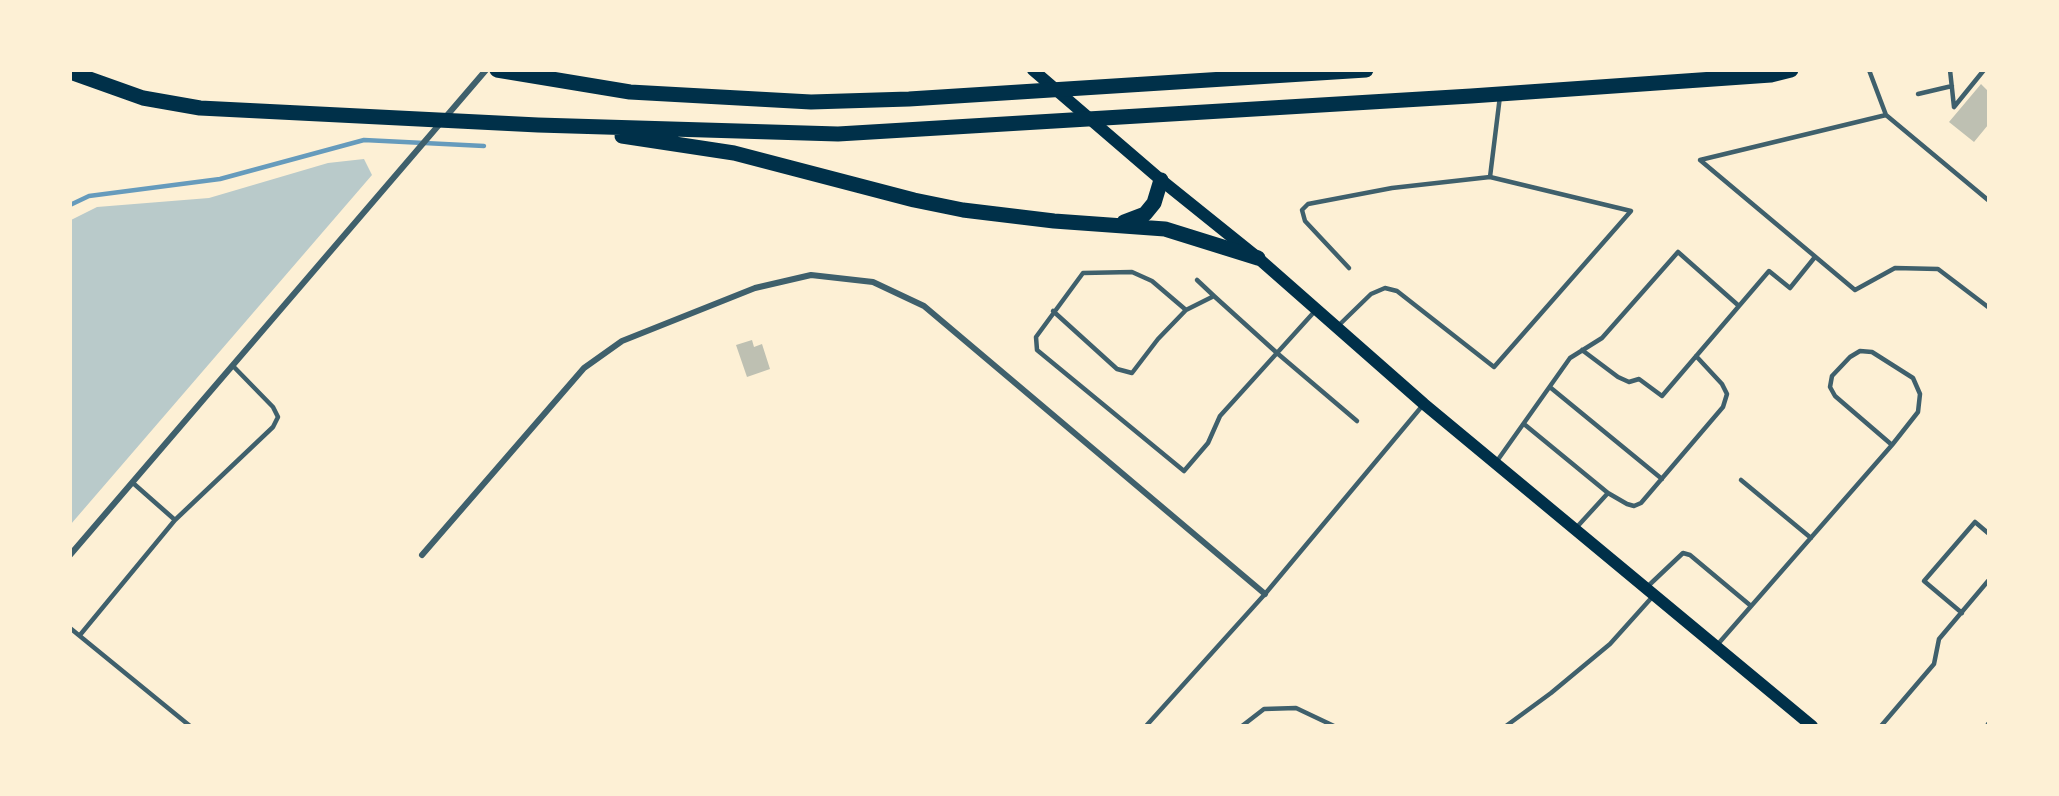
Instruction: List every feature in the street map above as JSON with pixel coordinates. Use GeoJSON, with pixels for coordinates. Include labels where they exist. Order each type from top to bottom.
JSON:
{"type":"FeatureCollection","features":[{"type":"Feature","properties":{"kind":"highway"},"geometry":{"type":"LineString","coordinates":[[497,70],[630,92],[811,102],[909,99],[1366,70]]}},
{"type":"Feature","properties":{"kind":"highway"},"geometry":{"type":"LineString","coordinates":[[1214,80],[1227,70]]}},
{"type":"Feature","properties":{"kind":"highway"},"geometry":{"type":"LineString","coordinates":[[70,72],[143,98],[200,108],[538,125],[838,134],[1771,75],[1791,70]]}},
{"type":"Feature","properties":{"kind":"highway"},"geometry":{"type":"LineString","coordinates":[[538,125],[734,153],[914,200],[963,210],[1185,233],[1258,258]]}},
{"type":"Feature","properties":{"kind":"highway"},"geometry":{"type":"LineString","coordinates":[[1106,224],[1127,222],[1144,214],[1154,203],[1161,180]]}},
{"type":"Feature","properties":{"kind":"main road"},"geometry":{"type":"LineString","coordinates":[[1033,70],[1161,180],[1258,258],[1424,404],[1812,726]]}},
{"type":"Feature","properties":{"kind":"street"},"geometry":{"type":"LineString","coordinates":[[70,555],[486,70]]}},
{"type":"Feature","properties":{"kind":"street"},"geometry":{"type":"LineString","coordinates":[[422,555],[584,368],[622,341],[755,288],[811,275],[873,282],[890,288],[924,306],[1265,594]]}},
{"type":"Feature","properties":{"kind":"lane"},"geometry":{"type":"LineString","coordinates":[[1869,70],[1886,115],[1989,200]]}},
{"type":"Feature","properties":{"kind":"lane"},"geometry":{"type":"LineString","coordinates":[[1950,70],[1954,107],[1984,70]]}},
{"type":"Feature","properties":{"kind":"lane"},"geometry":{"type":"LineString","coordinates":[[1918,94],[1952,86]]}},
{"type":"Feature","properties":{"kind":"lane"},"geometry":{"type":"LineString","coordinates":[[1490,177],[1501,93]]}},
{"type":"Feature","properties":{"kind":"lane"},"geometry":{"type":"LineString","coordinates":[[1886,115],[1700,160],[1855,290],[1895,268],[1938,268],[1989,307]]}},
{"type":"Feature","properties":{"kind":"lane"},"geometry":{"type":"LineString","coordinates":[[1337,327],[1371,294],[1385,288],[1397,291],[1494,367],[1631,212],[1490,177],[1392,188],[1308,204],[1302,210],[1305,221],[1349,268]]}},
{"type":"Feature","properties":{"kind":"lane"},"geometry":{"type":"LineString","coordinates":[[1496,464],[1570,358],[1602,338],[1678,252],[1739,306]]}},
{"type":"Feature","properties":{"kind":"lane"},"geometry":{"type":"LineString","coordinates":[[1582,350],[1618,377],[1629,382],[1639,379],[1662,396],[1769,271],[1790,288],[1815,257]]}},
{"type":"Feature","properties":{"kind":"lane"},"geometry":{"type":"LineString","coordinates":[[1186,310],[1152,281],[1132,272],[1083,273],[1036,337],[1037,350],[1184,471],[1208,443],[1220,417],[1317,309]]}},
{"type":"Feature","properties":{"kind":"lane"},"geometry":{"type":"LineString","coordinates":[[1197,280],[1277,353],[1357,421]]}},
{"type":"Feature","properties":{"kind":"lane"},"geometry":{"type":"LineString","coordinates":[[1053,311],[1117,369],[1132,373],[1158,339],[1186,310],[1214,296]]}},
{"type":"Feature","properties":{"kind":"lane"},"geometry":{"type":"LineString","coordinates":[[1716,646],[1892,445],[1918,412],[1920,394],[1913,378],[1872,352],[1860,351],[1850,357],[1832,376],[1830,387],[1835,396],[1892,445]]}},
{"type":"Feature","properties":{"kind":"lane"},"geometry":{"type":"LineString","coordinates":[[1524,424],[1608,493],[1634,506],[1641,503],[1722,407],[1727,394],[1722,384],[1696,356]]}},
{"type":"Feature","properties":{"kind":"lane"},"geometry":{"type":"LineString","coordinates":[[80,635],[175,520],[273,427],[278,417],[273,406],[233,366]]}},
{"type":"Feature","properties":{"kind":"lane"},"geometry":{"type":"LineString","coordinates":[[1551,388],[1662,479]]}},
{"type":"Feature","properties":{"kind":"lane"},"geometry":{"type":"LineString","coordinates":[[1146,726],[1265,594],[1424,404]]}},
{"type":"Feature","properties":{"kind":"lane"},"geometry":{"type":"LineString","coordinates":[[1741,480],[1811,538]]}},
{"type":"Feature","properties":{"kind":"lane"},"geometry":{"type":"LineString","coordinates":[[133,483],[175,520]]}},
{"type":"Feature","properties":{"kind":"lane"},"geometry":{"type":"LineString","coordinates":[[1575,530],[1608,493]]}},
{"type":"Feature","properties":{"kind":"lane"},"geometry":{"type":"LineString","coordinates":[[1962,613],[1924,581],[1975,522],[1989,533]]}},
{"type":"Feature","properties":{"kind":"lane"},"geometry":{"type":"LineString","coordinates":[[1506,726],[1551,693],[1610,644],[1683,553],[1690,555],[1751,606]]}},
{"type":"Feature","properties":{"kind":"lane"},"geometry":{"type":"LineString","coordinates":[[1881,726],[1934,664],[1939,639],[1989,581]]}},
{"type":"Feature","properties":{"kind":"lane"},"geometry":{"type":"LineString","coordinates":[[70,627],[190,726]]}},
{"type":"Feature","properties":{"kind":"lane"},"geometry":{"type":"LineString","coordinates":[[1242,726],[1264,709],[1296,708],[1334,726]]}},
{"type":"Feature","properties":{"kind":"shaded area"},"geometry":{"type":"Polygon","coordinates":[[[364,159],[372,175],[71,524],[71,220],[97,207],[209,198],[328,163],[364,159]]]}},
{"type":"Feature","properties":{"kind":"building"},"geometry":{"type":"Polygon","coordinates":[[[1981,84],[1988,91],[1988,125],[1974,142],[1949,122],[1981,84]]]}},
{"type":"Feature","properties":{"kind":"building"},"geometry":{"type":"Polygon","coordinates":[[[752,340],[754,347],[762,344],[770,369],[747,377],[736,345],[752,340]]]}},
{"type":"Feature","properties":{"kind":"waterway"},"geometry":{"type":"LineString","coordinates":[[70,205],[89,196],[220,179],[364,140],[484,146]]}}]}
